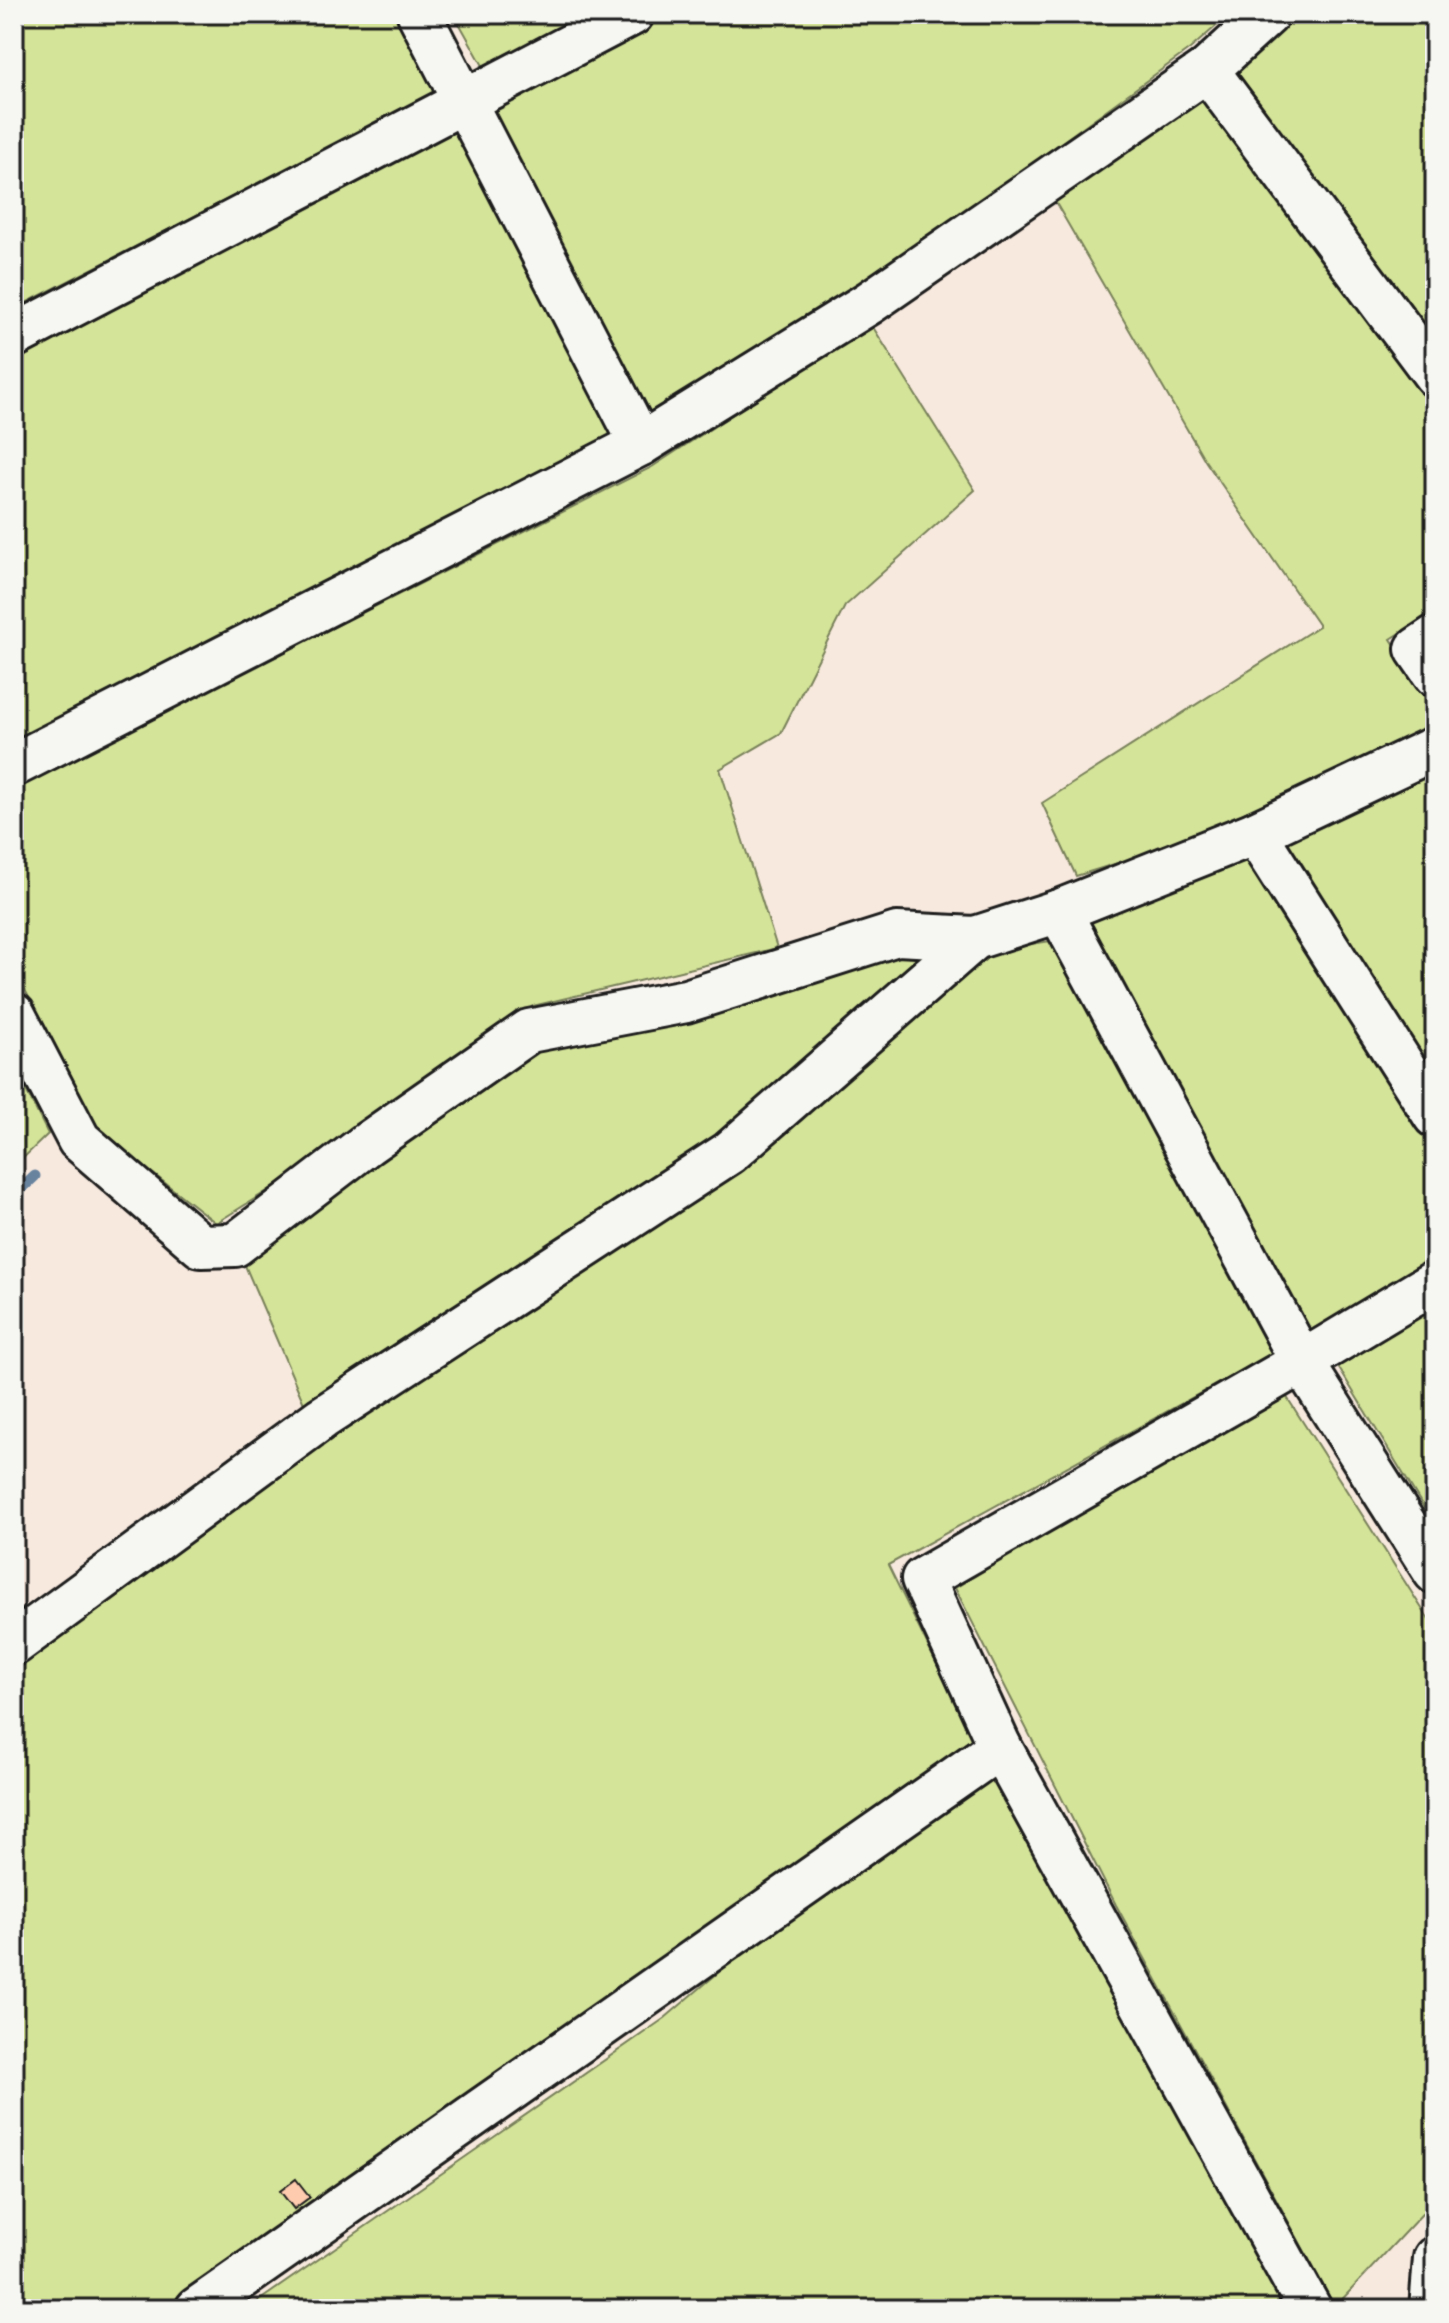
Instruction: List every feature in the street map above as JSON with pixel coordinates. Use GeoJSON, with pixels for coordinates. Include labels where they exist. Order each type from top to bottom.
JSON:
{"type":"FeatureCollection","features":[{"type":"Feature","properties":{"kind":"lane"},"geometry":{"type":"LineString","coordinates":[[419,14],[641,444]]}},
{"type":"Feature","properties":{"kind":"lane"},"geometry":{"type":"LineString","coordinates":[[14,336],[632,14]]}},
{"type":"Feature","properties":{"kind":"lane"},"geometry":{"type":"LineString","coordinates":[[14,765],[641,444],[869,303],[1207,70],[1268,14]]}},
{"type":"Feature","properties":{"kind":"lane"},"geometry":{"type":"LineString","coordinates":[[1207,70],[1435,375]]}},
{"type":"Feature","properties":{"kind":"lane"},"geometry":{"type":"LineString","coordinates":[[1435,637],[1417,649],[1435,675]]}},
{"type":"Feature","properties":{"kind":"lane"},"geometry":{"type":"LineString","coordinates":[[14,1015],[79,1140],[201,1246],[235,1245],[367,1144],[529,1031],[686,1001],[897,934],[975,938],[1059,911],[1255,833],[1435,748]]}},
{"type":"Feature","properties":{"kind":"lane"},"geometry":{"type":"LineString","coordinates":[[1255,833],[1435,1116]]}},
{"type":"Feature","properties":{"kind":"lane"},"geometry":{"type":"LineString","coordinates":[[1059,911],[1302,1362],[1435,1572]]}},
{"type":"Feature","properties":{"kind":"lane"},"geometry":{"type":"LineString","coordinates":[[14,1644],[322,1418],[729,1153],[975,938]]}},
{"type":"Feature","properties":{"kind":"lane"},"geometry":{"type":"LineString","coordinates":[[1310,2309],[1000,1747],[923,1579],[1302,1362],[1435,1282]]}},
{"type":"Feature","properties":{"kind":"lane"},"geometry":{"type":"LineString","coordinates":[[197,2309],[1000,1747]]}},
{"type":"Feature","properties":{"kind":"lane"},"geometry":{"type":"LineString","coordinates":[[1431,2309],[1435,2258]]}},
{"type":"Feature","properties":{"kind":"green space"},"geometry":{"type":"Polygon","coordinates":[[[14,14],[401,14],[440,90],[14,309],[14,14]]]}},
{"type":"Feature","properties":{"kind":"green space"},"geometry":{"type":"Polygon","coordinates":[[[454,14],[617,14],[491,80],[454,14]]]}},
{"type":"Feature","properties":{"kind":"green space"},"geometry":{"type":"Polygon","coordinates":[[[660,14],[1230,14],[1190,49],[860,289],[643,416],[489,102],[660,14]]]}},
{"type":"Feature","properties":{"kind":"green space"},"geometry":{"type":"Polygon","coordinates":[[[1299,14],[1435,14],[1435,343],[1234,68],[1299,14]]]}},
{"type":"Feature","properties":{"kind":"green space"},"geometry":{"type":"Polygon","coordinates":[[[1203,95],[1435,401],[1435,611],[1391,639],[1435,706],[1435,732],[1249,822],[1076,876],[1042,803],[1319,626],[1206,462],[1053,198],[1203,95]]]}},
{"type":"Feature","properties":{"kind":"green space"},"geometry":{"type":"Polygon","coordinates":[[[459,122],[617,442],[14,746],[14,353],[459,122]]]}},
{"type":"Feature","properties":{"kind":"green space"},"geometry":{"type":"Polygon","coordinates":[[[871,324],[975,490],[845,606],[781,733],[720,769],[777,948],[533,1006],[272,1188],[216,1223],[95,1128],[14,968],[14,788],[652,467],[871,324]]]}},
{"type":"Feature","properties":{"kind":"green space"},"geometry":{"type":"Polygon","coordinates":[[[1435,766],[1435,1080],[1283,844],[1435,766]]]}},
{"type":"Feature","properties":{"kind":"green space"},"geometry":{"type":"Polygon","coordinates":[[[1244,857],[1435,1150],[1435,1260],[1300,1337],[1083,925],[1244,857]]]}},
{"type":"Feature","properties":{"kind":"green space"},"geometry":{"type":"Polygon","coordinates":[[[1057,940],[1277,1351],[888,1565],[973,1738],[169,2309],[14,2309],[14,1664],[993,950],[1057,940]]]}},
{"type":"Feature","properties":{"kind":"green space"},"geometry":{"type":"Polygon","coordinates":[[[940,947],[706,1147],[305,1406],[244,1263],[428,1117],[534,1045],[896,949],[940,947]]]}},
{"type":"Feature","properties":{"kind":"green space"},"geometry":{"type":"Polygon","coordinates":[[[14,1066],[48,1134],[14,1167],[14,1066]]]}},
{"type":"Feature","properties":{"kind":"green space"},"geometry":{"type":"Polygon","coordinates":[[[1435,1306],[1435,1526],[1337,1365],[1435,1306]]]}},
{"type":"Feature","properties":{"kind":"green space"},"geometry":{"type":"Polygon","coordinates":[[[1283,1391],[1435,1629],[1435,2200],[1335,2307],[1116,1905],[955,1588],[1283,1391]]]}},
{"type":"Feature","properties":{"kind":"green space"},"geometry":{"type":"Polygon","coordinates":[[[992,1777],[1072,1911],[1285,2309],[247,2309],[665,2018],[733,1960],[992,1777]]]}},
{"type":"Feature","properties":{"kind":"building"},"geometry":{"type":"Polygon","coordinates":[[[296,2179],[310,2197],[294,2209],[280,2191],[296,2179]]]}},
{"type":"Feature","properties":{"kind":"waterway"},"geometry":{"type":"LineString","coordinates":[[14,1196],[35,1176]]}}]}
